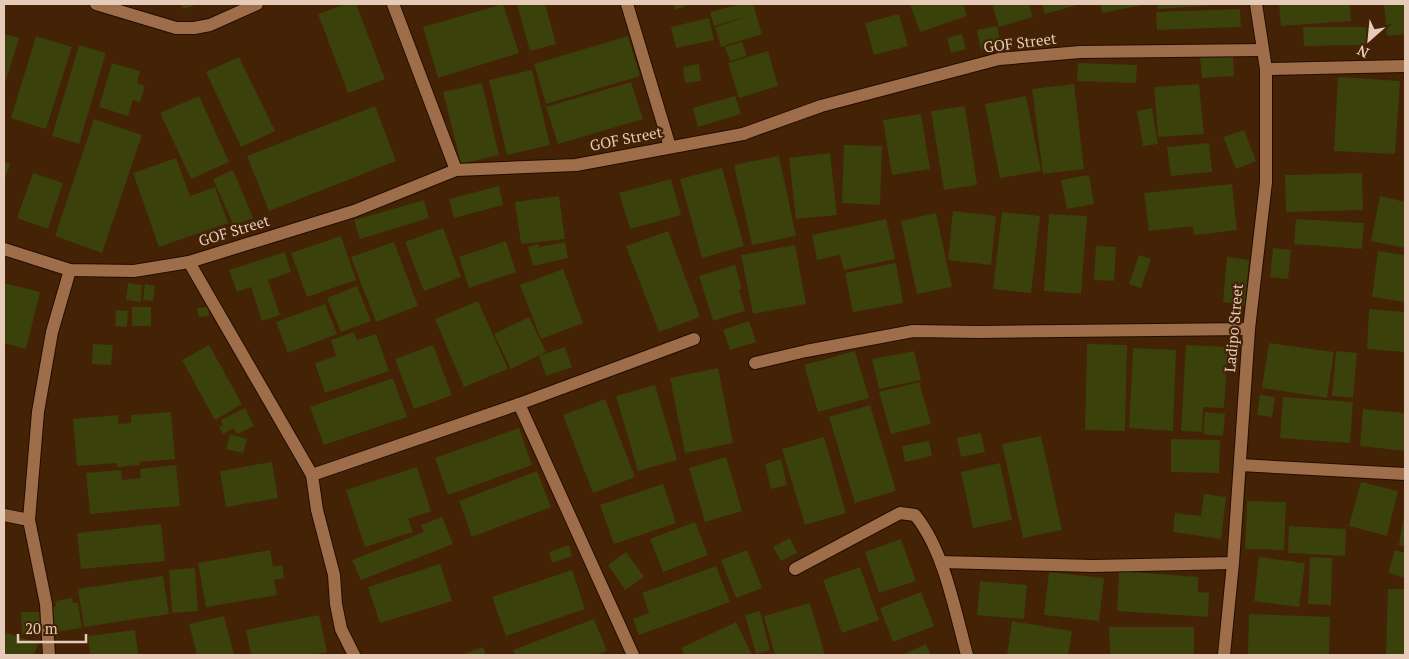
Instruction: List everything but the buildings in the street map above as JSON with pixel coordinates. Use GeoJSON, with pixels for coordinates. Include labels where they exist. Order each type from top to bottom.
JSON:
{"type":"FeatureCollection","features":[{"type":"Feature","properties":{"kind":"street"},"geometry":{"type":"LineString","coordinates":[[96,4],[176,28],[194,28],[210,24],[257,4]]}},
{"type":"Feature","properties":{"kind":"street"},"geometry":{"type":"LineString","coordinates":[[393,4],[456,170]]}},
{"type":"Feature","properties":{"kind":"street"},"geometry":{"type":"LineString","coordinates":[[627,4],[670,147]]}},
{"type":"Feature","properties":{"kind":"street","name":"Ladipo Street"},"geometry":{"type":"LineString","coordinates":[[1224,655],[1234,562],[1248,329],[1266,182],[1266,69],[1256,4]]}},
{"type":"Feature","properties":{"kind":"street","name":"GOF Street"},"geometry":{"type":"LineString","coordinates":[[4,249],[70,270],[134,271],[189,262],[354,211],[456,170],[576,166],[743,134],[821,106],[999,58],[1080,52],[1262,50]]}},
{"type":"Feature","properties":{"kind":"street"},"geometry":{"type":"LineString","coordinates":[[1266,69],[1405,66]]}},
{"type":"Feature","properties":{"kind":"street"},"geometry":{"type":"LineString","coordinates":[[189,262],[312,475],[316,510],[334,575],[336,604],[341,629],[354,655]]}},
{"type":"Feature","properties":{"kind":"street"},"geometry":{"type":"LineString","coordinates":[[49,655],[46,604],[29,520],[38,412],[52,332],[70,270]]}},
{"type":"Feature","properties":{"kind":"street"},"geometry":{"type":"LineString","coordinates":[[755,363],[806,351],[913,331],[1248,329]]}},
{"type":"Feature","properties":{"kind":"street"},"geometry":{"type":"LineString","coordinates":[[312,475],[519,404],[694,340]]}},
{"type":"Feature","properties":{"kind":"street"},"geometry":{"type":"LineString","coordinates":[[519,404],[634,655]]}},
{"type":"Feature","properties":{"kind":"street"},"geometry":{"type":"LineString","coordinates":[[1240,465],[1405,474]]}},
{"type":"Feature","properties":{"kind":"street"},"geometry":{"type":"LineString","coordinates":[[795,569],[900,513],[915,515],[924,526],[940,562],[967,655]]}},
{"type":"Feature","properties":{"kind":"street"},"geometry":{"type":"LineString","coordinates":[[4,515],[29,520]]}},
{"type":"Feature","properties":{"kind":"street"},"geometry":{"type":"LineString","coordinates":[[940,562],[1093,566],[1234,562]]}}]}
